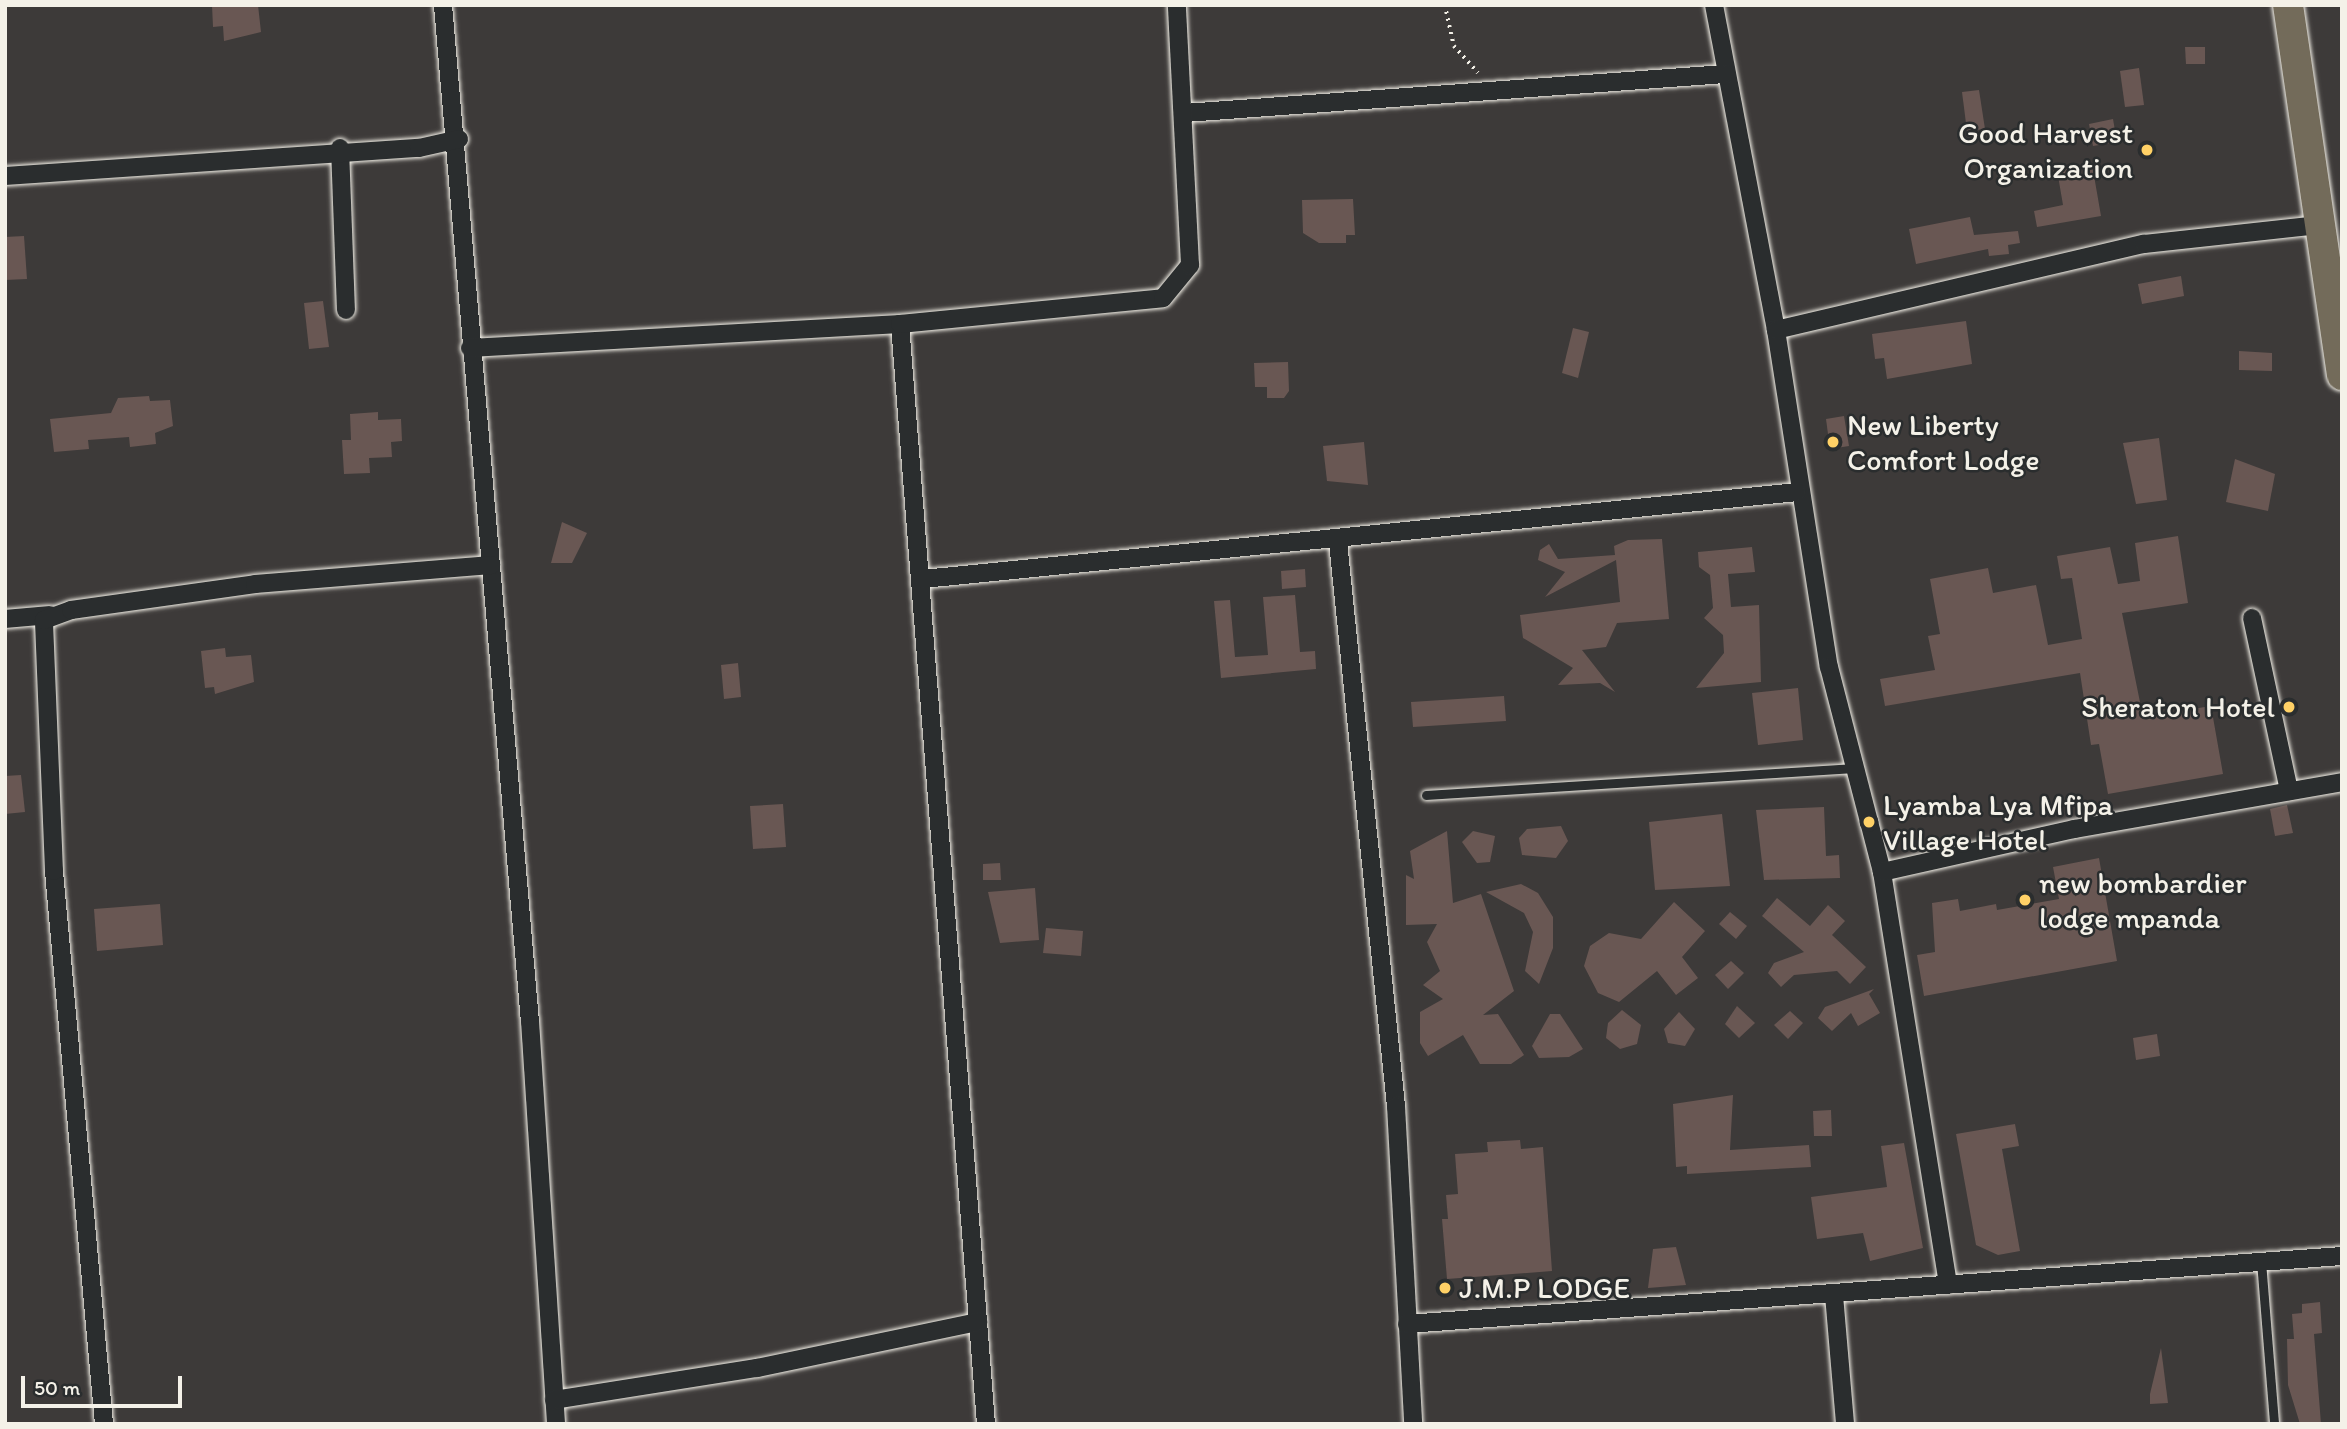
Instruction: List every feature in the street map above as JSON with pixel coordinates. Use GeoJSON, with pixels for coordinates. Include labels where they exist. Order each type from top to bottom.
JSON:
{"type":"FeatureCollection","features":[{"type":"Feature","properties":{"kind":"highway"},"geometry":{"type":"LineString","coordinates":[[2288,5],[2342,375]]}},
{"type":"Feature","properties":{"kind":"street"},"geometry":{"type":"LineString","coordinates":[[443,5],[459,139],[470,348],[491,565],[556,1424]]}},
{"type":"Feature","properties":{"kind":"street"},"geometry":{"type":"LineString","coordinates":[[470,348],[900,324],[1163,298],[1190,265],[1185,113],[1177,5]]}},
{"type":"Feature","properties":{"kind":"street"},"geometry":{"type":"LineString","coordinates":[[1714,5],[1776,330],[1797,492],[1854,768],[1882,872],[1948,1285]]}},
{"type":"Feature","properties":{"kind":"street"},"geometry":{"type":"LineString","coordinates":[[1185,113],[1726,74]]}},
{"type":"Feature","properties":{"kind":"street"},"geometry":{"type":"LineString","coordinates":[[5,176],[340,148],[419,148],[459,139]]}},
{"type":"Feature","properties":{"kind":"street"},"geometry":{"type":"LineString","coordinates":[[340,148],[346,310]]}},
{"type":"Feature","properties":{"kind":"street"},"geometry":{"type":"LineString","coordinates":[[1776,330],[2144,244],[2319,225]]}},
{"type":"Feature","properties":{"kind":"street"},"geometry":{"type":"LineString","coordinates":[[900,324],[923,579],[986,1424]]}},
{"type":"Feature","properties":{"kind":"street"},"geometry":{"type":"LineString","coordinates":[[923,579],[1338,542],[1797,492]]}},
{"type":"Feature","properties":{"kind":"street"},"geometry":{"type":"LineString","coordinates":[[1338,542],[1396,1106],[1413,1424]]}},
{"type":"Feature","properties":{"kind":"street"},"geometry":{"type":"LineString","coordinates":[[5,619],[50,615],[255,584],[491,565]]}},
{"type":"Feature","properties":{"kind":"street"},"geometry":{"type":"LineString","coordinates":[[50,615],[43,627],[43,691],[51,831],[104,1424]]}},
{"type":"Feature","properties":{"kind":"street"},"geometry":{"type":"LineString","coordinates":[[2252,618],[2289,791]]}},
{"type":"Feature","properties":{"kind":"street"},"geometry":{"type":"LineString","coordinates":[[1882,872],[2342,782]]}},
{"type":"Feature","properties":{"kind":"street"},"geometry":{"type":"LineString","coordinates":[[1407,1324],[2342,1256]]}},
{"type":"Feature","properties":{"kind":"street"},"geometry":{"type":"LineString","coordinates":[[1834,1295],[1845,1424]]}},
{"type":"Feature","properties":{"kind":"street"},"geometry":{"type":"LineString","coordinates":[[554,1400],[757,1368],[978,1322]]}},
{"type":"Feature","properties":{"kind":"lane"},"geometry":{"type":"LineString","coordinates":[[1426,795],[1854,768]]}},
{"type":"Feature","properties":{"kind":"lane"},"geometry":{"type":"LineString","coordinates":[[2261,1261],[2274,1424]]}},
{"type":"Feature","properties":{"kind":"path"},"geometry":{"type":"LineString","coordinates":[[1445,5],[1454,46],[1494,90]]}},
{"type":"Feature","properties":{"kind":"building"},"geometry":{"type":"Polygon","coordinates":[[[212,5],[258,5],[261,32],[224,41],[223,26],[213,27],[212,5]]]}},
{"type":"Feature","properties":{"kind":"building"},"geometry":{"type":"Polygon","coordinates":[[[2185,47],[2205,47],[2205,64],[2186,64],[2185,47]]]}},
{"type":"Feature","properties":{"kind":"building"},"geometry":{"type":"Polygon","coordinates":[[[2139,68],[2144,105],[2125,107],[2120,71],[2139,68]]]}},
{"type":"Feature","properties":{"kind":"building"},"geometry":{"type":"Polygon","coordinates":[[[1979,90],[1985,129],[1967,131],[1962,92],[1979,90]]]}},
{"type":"Feature","properties":{"kind":"building"},"geometry":{"type":"Polygon","coordinates":[[[2113,119],[2117,142],[2093,146],[2089,124],[2113,119]]]}},
{"type":"Feature","properties":{"kind":"building"},"geometry":{"type":"Polygon","coordinates":[[[2092,164],[2101,216],[2037,227],[2034,211],[2063,205],[2057,170],[2092,164]]]}},
{"type":"Feature","properties":{"kind":"building"},"geometry":{"type":"Polygon","coordinates":[[[1353,199],[1355,235],[1346,235],[1346,243],[1319,243],[1303,233],[1302,200],[1353,199]]]}},
{"type":"Feature","properties":{"kind":"building"},"geometry":{"type":"Polygon","coordinates":[[[1970,217],[1974,235],[2018,231],[2020,243],[2008,245],[2009,254],[1989,256],[1988,249],[1916,264],[1909,229],[1970,217]]]}},
{"type":"Feature","properties":{"kind":"building"},"geometry":{"type":"Polygon","coordinates":[[[24,236],[27,279],[5,280],[5,237],[24,236]]]}},
{"type":"Feature","properties":{"kind":"building"},"geometry":{"type":"Polygon","coordinates":[[[2181,276],[2184,296],[2142,304],[2138,284],[2181,276]]]}},
{"type":"Feature","properties":{"kind":"building"},"geometry":{"type":"Polygon","coordinates":[[[323,301],[329,347],[309,349],[304,303],[323,301]]]}},
{"type":"Feature","properties":{"kind":"building"},"geometry":{"type":"Polygon","coordinates":[[[1966,321],[1972,364],[1887,379],[1884,358],[1875,359],[1872,334],[1966,321]]]}},
{"type":"Feature","properties":{"kind":"building"},"geometry":{"type":"Polygon","coordinates":[[[1573,328],[1589,332],[1578,378],[1562,373],[1573,328]]]}},
{"type":"Feature","properties":{"kind":"building"},"geometry":{"type":"Polygon","coordinates":[[[2239,351],[2272,353],[2272,371],[2239,370],[2239,351]]]}},
{"type":"Feature","properties":{"kind":"building"},"geometry":{"type":"Polygon","coordinates":[[[1288,362],[1289,391],[1284,398],[1267,398],[1267,387],[1255,387],[1254,363],[1288,362]]]}},
{"type":"Feature","properties":{"kind":"building"},"geometry":{"type":"Polygon","coordinates":[[[149,396],[150,401],[170,400],[173,426],[155,433],[156,444],[130,447],[129,437],[88,440],[89,449],[54,452],[50,419],[111,413],[118,398],[149,396]]]}},
{"type":"Feature","properties":{"kind":"building"},"geometry":{"type":"Polygon","coordinates":[[[378,412],[378,420],[401,419],[402,441],[391,442],[392,457],[369,458],[370,473],[344,474],[342,440],[351,440],[350,414],[378,412]]]}},
{"type":"Feature","properties":{"kind":"building"},"geometry":{"type":"Polygon","coordinates":[[[1844,416],[1849,446],[1830,449],[1826,419],[1844,416]]]}},
{"type":"Feature","properties":{"kind":"building"},"geometry":{"type":"Polygon","coordinates":[[[2159,438],[2167,500],[2136,504],[2123,443],[2159,438]]]}},
{"type":"Feature","properties":{"kind":"building"},"geometry":{"type":"Polygon","coordinates":[[[1364,442],[1368,485],[1327,481],[1323,446],[1364,442]]]}},
{"type":"Feature","properties":{"kind":"building"},"geometry":{"type":"Polygon","coordinates":[[[2235,459],[2275,474],[2268,511],[2226,502],[2235,459]]]}},
{"type":"Feature","properties":{"kind":"building"},"geometry":{"type":"Polygon","coordinates":[[[562,522],[587,533],[572,563],[551,563],[562,522]]]}},
{"type":"Feature","properties":{"kind":"building"},"geometry":{"type":"Polygon","coordinates":[[[2178,536],[2188,603],[2122,613],[2143,717],[2211,706],[2223,774],[2108,794],[2099,744],[2091,745],[2080,673],[1885,706],[1880,679],[1935,670],[1928,636],[1940,634],[1930,579],[1988,568],[1993,593],[2036,585],[2048,645],[2082,639],[2072,578],[2061,579],[2057,556],[2110,547],[2118,584],[2140,581],[2135,543],[2178,536]]]}},
{"type":"Feature","properties":{"kind":"building"},"geometry":{"type":"Polygon","coordinates":[[[1662,539],[1669,619],[1617,623],[1606,647],[1582,650],[1615,692],[1600,683],[1558,685],[1573,668],[1523,638],[1520,615],[1620,602],[1616,560],[1545,597],[1565,572],[1538,560],[1540,550],[1549,544],[1558,559],[1615,555],[1614,546],[1628,540],[1662,539]]]}},
{"type":"Feature","properties":{"kind":"building"},"geometry":{"type":"Polygon","coordinates":[[[1752,547],[1755,572],[1728,574],[1731,607],[1759,605],[1761,682],[1696,688],[1724,653],[1723,635],[1704,618],[1713,608],[1710,575],[1699,567],[1698,552],[1752,547]]]}},
{"type":"Feature","properties":{"kind":"building"},"geometry":{"type":"Polygon","coordinates":[[[1305,569],[1306,587],[1282,589],[1281,571],[1305,569]]]}},
{"type":"Feature","properties":{"kind":"building"},"geometry":{"type":"Polygon","coordinates":[[[1295,595],[1300,652],[1315,651],[1316,669],[1221,678],[1214,601],[1230,600],[1235,657],[1268,655],[1263,597],[1295,595]]]}},
{"type":"Feature","properties":{"kind":"building"},"geometry":{"type":"Polygon","coordinates":[[[225,648],[226,657],[251,655],[254,682],[215,694],[214,687],[205,688],[201,651],[225,648]]]}},
{"type":"Feature","properties":{"kind":"building"},"geometry":{"type":"Polygon","coordinates":[[[738,663],[741,697],[724,699],[721,665],[738,663]]]}},
{"type":"Feature","properties":{"kind":"building"},"geometry":{"type":"Polygon","coordinates":[[[1798,688],[1803,740],[1758,745],[1752,693],[1798,688]]]}},
{"type":"Feature","properties":{"kind":"building"},"geometry":{"type":"Polygon","coordinates":[[[1504,696],[1506,721],[1413,727],[1411,702],[1504,696]]]}},
{"type":"Feature","properties":{"kind":"building"},"geometry":{"type":"Polygon","coordinates":[[[21,775],[25,812],[5,814],[5,776],[21,775]]]}},
{"type":"Feature","properties":{"kind":"building"},"geometry":{"type":"Polygon","coordinates":[[[783,804],[786,847],[753,849],[750,806],[783,804]]]}},
{"type":"Feature","properties":{"kind":"building"},"geometry":{"type":"Polygon","coordinates":[[[2287,805],[2293,833],[2275,836],[2270,809],[2287,805]]]}},
{"type":"Feature","properties":{"kind":"building"},"geometry":{"type":"Polygon","coordinates":[[[1824,807],[1826,856],[1839,855],[1840,878],[1764,880],[1756,810],[1824,807]]]}},
{"type":"Feature","properties":{"kind":"building"},"geometry":{"type":"Polygon","coordinates":[[[1722,814],[1730,886],[1655,890],[1649,822],[1722,814]]]}},
{"type":"Feature","properties":{"kind":"building"},"geometry":{"type":"Polygon","coordinates":[[[1561,826],[1568,841],[1556,858],[1522,855],[1519,838],[1527,829],[1561,826]]]}},
{"type":"Feature","properties":{"kind":"building"},"geometry":{"type":"Polygon","coordinates":[[[1447,831],[1453,903],[1481,894],[1514,991],[1483,1015],[1498,1014],[1524,1055],[1511,1064],[1480,1064],[1463,1035],[1428,1056],[1420,1043],[1420,1012],[1443,999],[1423,985],[1440,971],[1427,942],[1437,924],[1406,925],[1406,875],[1414,879],[1410,851],[1447,831]]]}},
{"type":"Feature","properties":{"kind":"building"},"geometry":{"type":"Polygon","coordinates":[[[1473,831],[1495,836],[1490,862],[1477,863],[1462,842],[1473,831]]]}},
{"type":"Feature","properties":{"kind":"building"},"geometry":{"type":"Polygon","coordinates":[[[2099,858],[2117,961],[1924,996],[1917,955],[1935,952],[1932,903],[1958,899],[1960,911],[1996,904],[1997,910],[2059,899],[2053,867],[2099,858]]]}},
{"type":"Feature","properties":{"kind":"building"},"geometry":{"type":"Polygon","coordinates":[[[1000,863],[1001,880],[983,880],[983,864],[1000,863]]]}},
{"type":"Feature","properties":{"kind":"building"},"geometry":{"type":"Polygon","coordinates":[[[1521,884],[1538,893],[1553,917],[1553,948],[1539,984],[1525,971],[1533,932],[1524,913],[1486,892],[1521,884]]]}},
{"type":"Feature","properties":{"kind":"building"},"geometry":{"type":"Polygon","coordinates":[[[1035,888],[1039,940],[1000,943],[988,892],[1035,888]]]}},
{"type":"Feature","properties":{"kind":"building"},"geometry":{"type":"Polygon","coordinates":[[[1777,898],[1810,926],[1828,905],[1845,921],[1832,935],[1866,967],[1850,984],[1837,971],[1794,975],[1781,987],[1768,973],[1774,963],[1804,952],[1762,916],[1777,898]]]}},
{"type":"Feature","properties":{"kind":"building"},"geometry":{"type":"Polygon","coordinates":[[[1674,902],[1705,931],[1682,957],[1698,978],[1676,995],[1657,971],[1619,1002],[1598,993],[1584,966],[1590,946],[1609,933],[1641,939],[1674,902]]]}},
{"type":"Feature","properties":{"kind":"building"},"geometry":{"type":"Polygon","coordinates":[[[160,904],[163,945],[97,951],[94,909],[160,904]]]}},
{"type":"Feature","properties":{"kind":"building"},"geometry":{"type":"Polygon","coordinates":[[[1730,912],[1747,926],[1736,939],[1719,924],[1730,912]]]}},
{"type":"Feature","properties":{"kind":"building"},"geometry":{"type":"Polygon","coordinates":[[[1046,928],[1083,931],[1081,956],[1043,953],[1046,928]]]}},
{"type":"Feature","properties":{"kind":"building"},"geometry":{"type":"Polygon","coordinates":[[[1731,961],[1744,973],[1728,989],[1715,975],[1731,961]]]}},
{"type":"Feature","properties":{"kind":"building"},"geometry":{"type":"Polygon","coordinates":[[[1874,989],[1869,994],[1880,1013],[1858,1026],[1851,1013],[1832,1031],[1818,1018],[1825,1007],[1874,989]]]}},
{"type":"Feature","properties":{"kind":"building"},"geometry":{"type":"Polygon","coordinates":[[[1737,1006],[1755,1023],[1739,1038],[1725,1024],[1737,1006]]]}},
{"type":"Feature","properties":{"kind":"building"},"geometry":{"type":"Polygon","coordinates":[[[1622,1010],[1641,1025],[1637,1044],[1620,1049],[1606,1038],[1608,1023],[1622,1010]]]}},
{"type":"Feature","properties":{"kind":"building"},"geometry":{"type":"Polygon","coordinates":[[[1790,1011],[1803,1023],[1788,1039],[1774,1025],[1790,1011]]]}},
{"type":"Feature","properties":{"kind":"building"},"geometry":{"type":"Polygon","coordinates":[[[1679,1012],[1695,1029],[1685,1046],[1668,1043],[1664,1029],[1679,1012]]]}},
{"type":"Feature","properties":{"kind":"building"},"geometry":{"type":"Polygon","coordinates":[[[1550,1014],[1560,1014],[1583,1049],[1569,1057],[1539,1058],[1532,1046],[1550,1014]]]}},
{"type":"Feature","properties":{"kind":"building"},"geometry":{"type":"Polygon","coordinates":[[[2157,1034],[2160,1056],[2136,1060],[2133,1038],[2157,1034]]]}},
{"type":"Feature","properties":{"kind":"building"},"geometry":{"type":"Polygon","coordinates":[[[1733,1095],[1730,1150],[1809,1145],[1811,1167],[1687,1174],[1687,1166],[1676,1167],[1673,1104],[1733,1095]]]}},
{"type":"Feature","properties":{"kind":"building"},"geometry":{"type":"Polygon","coordinates":[[[1831,1110],[1832,1136],[1814,1136],[1813,1111],[1831,1110]]]}},
{"type":"Feature","properties":{"kind":"building"},"geometry":{"type":"Polygon","coordinates":[[[2015,1124],[2019,1146],[2002,1149],[2020,1251],[1998,1255],[1976,1245],[1956,1134],[2015,1124]]]}},
{"type":"Feature","properties":{"kind":"building"},"geometry":{"type":"Polygon","coordinates":[[[1520,1140],[1521,1149],[1543,1147],[1552,1271],[1447,1279],[1442,1219],[1448,1219],[1446,1195],[1458,1194],[1455,1154],[1488,1152],[1487,1142],[1520,1140]]]}},
{"type":"Feature","properties":{"kind":"building"},"geometry":{"type":"Polygon","coordinates":[[[1904,1143],[1923,1248],[1870,1261],[1863,1233],[1817,1239],[1811,1197],[1887,1187],[1881,1146],[1904,1143]]]}},
{"type":"Feature","properties":{"kind":"building"},"geometry":{"type":"Polygon","coordinates":[[[1676,1247],[1686,1285],[1648,1288],[1653,1249],[1676,1247]]]}},
{"type":"Feature","properties":{"kind":"building"},"geometry":{"type":"Polygon","coordinates":[[[2320,1302],[2322,1333],[2314,1334],[2321,1424],[2300,1424],[2288,1385],[2287,1339],[2294,1339],[2292,1314],[2302,1313],[2302,1304],[2320,1302]]]}},
{"type":"Feature","properties":{"kind":"building"},"geometry":{"type":"Polygon","coordinates":[[[2161,1348],[2168,1403],[2150,1404],[2150,1394],[2161,1348]]]}},
{"type":"Feature","properties":{"kind":"place","name":"Good Harvest Organization"},"geometry":{"type":"Point","coordinates":[2147,150]}},
{"type":"Feature","properties":{"kind":"place","name":"New Liberty Comfort Lodge"},"geometry":{"type":"Point","coordinates":[1833,442]}},
{"type":"Feature","properties":{"kind":"place","name":"Sheraton Hotel"},"geometry":{"type":"Point","coordinates":[2289,707]}},
{"type":"Feature","properties":{"kind":"place","name":"Lyamba Lya Mfipa Village Hotel"},"geometry":{"type":"Point","coordinates":[1869,822]}},
{"type":"Feature","properties":{"kind":"place","name":"new bombardier lodge mpanda"},"geometry":{"type":"Point","coordinates":[2025,900]}},
{"type":"Feature","properties":{"kind":"place","name":"J.M.P LODGE"},"geometry":{"type":"Point","coordinates":[1445,1288]}}]}
